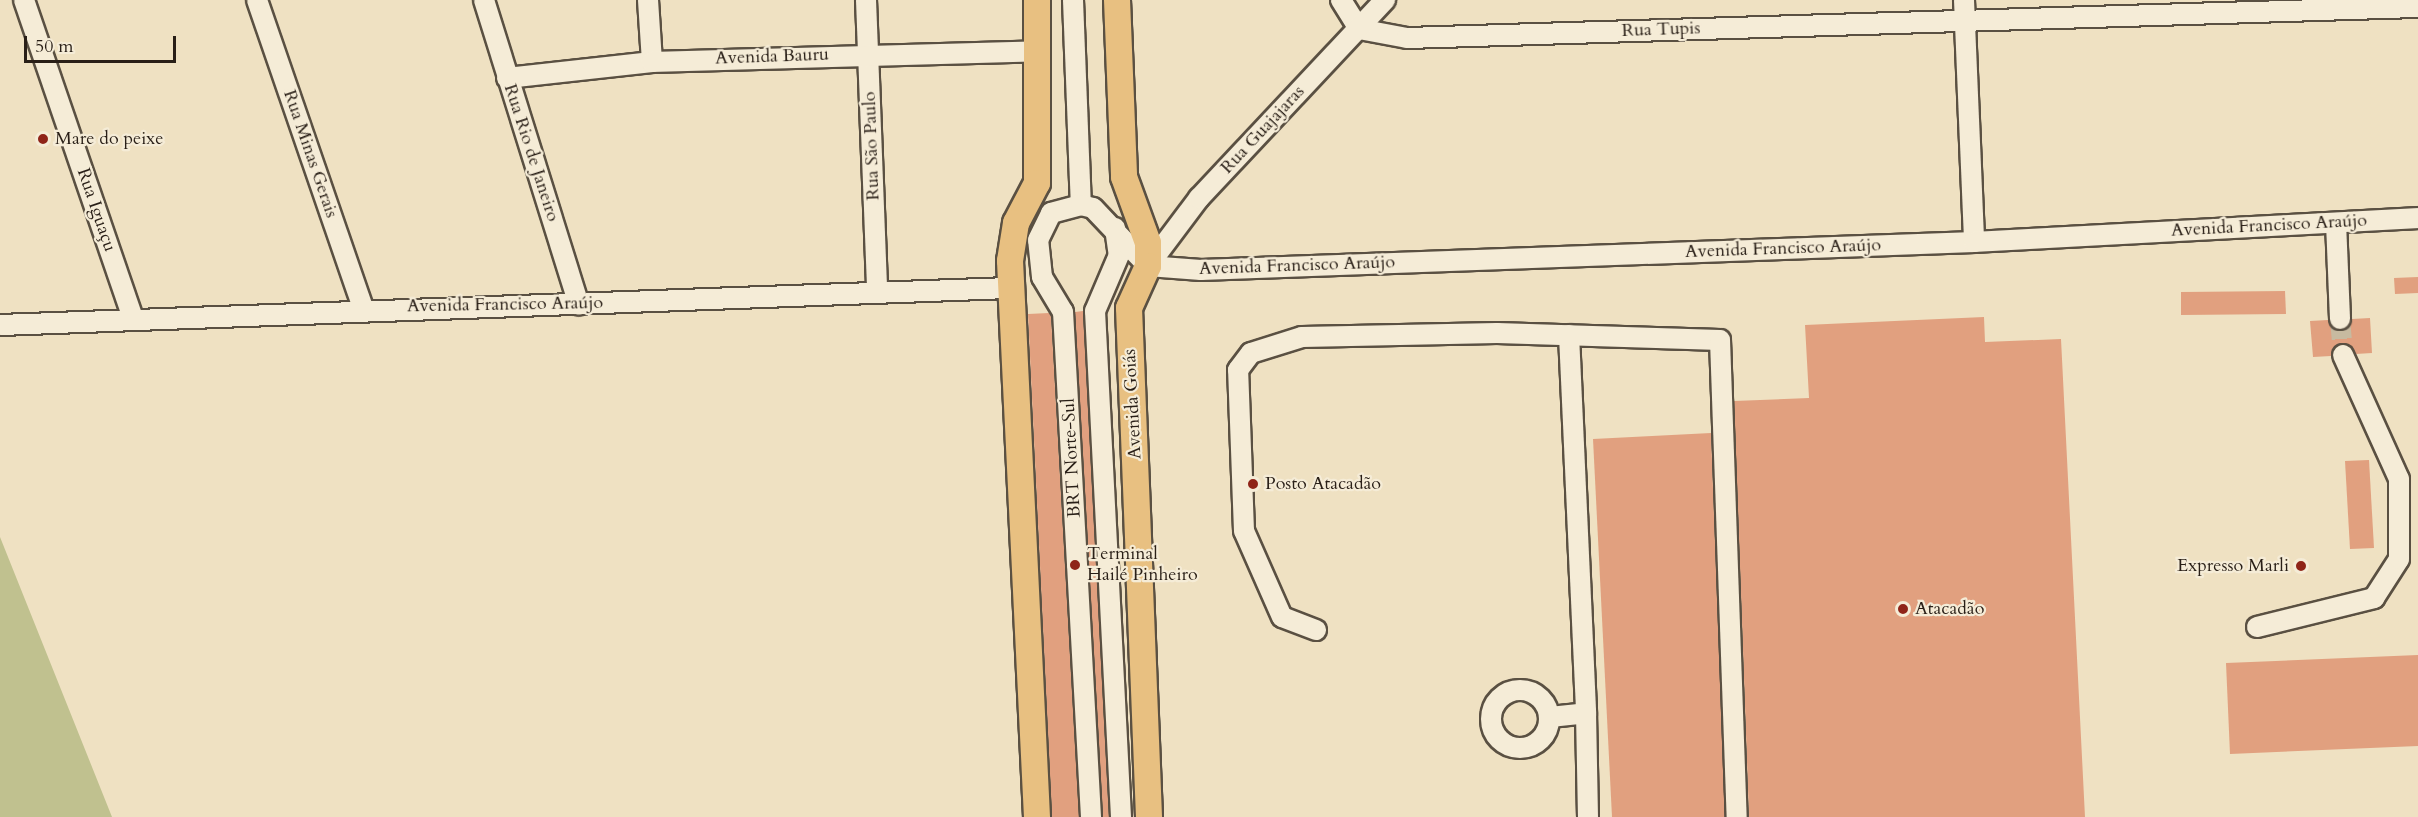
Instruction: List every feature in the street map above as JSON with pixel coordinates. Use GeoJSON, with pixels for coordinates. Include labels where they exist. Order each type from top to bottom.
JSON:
{"type":"FeatureCollection","features":[{"type":"Feature","properties":{"kind":"main road"},"geometry":{"type":"LineString","coordinates":[[1037,0],[1039,51],[1036,188],[1016,223],[1010,261],[1037,817]]}},
{"type":"Feature","properties":{"kind":"main road","name":"Avenida Goiás"},"geometry":{"type":"LineString","coordinates":[[1117,0],[1124,177],[1148,243],[1148,266],[1129,308],[1149,817]]}},
{"type":"Feature","properties":{"kind":"street","name":"Rua Iguaçu"},"geometry":{"type":"LineString","coordinates":[[24,0],[133,318]]}},
{"type":"Feature","properties":{"kind":"street","name":"Rua Minas Gerais"},"geometry":{"type":"LineString","coordinates":[[257,0],[363,308]]}},
{"type":"Feature","properties":{"kind":"street","name":"Rua Rio de Janeiro"},"geometry":{"type":"LineString","coordinates":[[484,0],[579,305]]}},
{"type":"Feature","properties":{"kind":"street"},"geometry":{"type":"LineString","coordinates":[[648,0],[651,62]]}},
{"type":"Feature","properties":{"kind":"street","name":"Rua São Paulo"},"geometry":{"type":"LineString","coordinates":[[866,0],[878,291]]}},
{"type":"Feature","properties":{"kind":"street"},"geometry":{"type":"LineString","coordinates":[[1073,0],[1081,205]]}},
{"type":"Feature","properties":{"kind":"street"},"geometry":{"type":"LineString","coordinates":[[1341,0],[1359,29]]}},
{"type":"Feature","properties":{"kind":"street","name":"Rua Guajajaras"},"geometry":{"type":"LineString","coordinates":[[1148,266],[1199,198],[1385,0]]}},
{"type":"Feature","properties":{"kind":"street"},"geometry":{"type":"LineString","coordinates":[[1964,0],[1974,242]]}},
{"type":"Feature","properties":{"kind":"street","name":"Rua Tupis"},"geometry":{"type":"LineString","coordinates":[[1359,29],[1407,38],[2418,7]]}},
{"type":"Feature","properties":{"kind":"street","name":"Avenida Bauru"},"geometry":{"type":"LineString","coordinates":[[507,78],[651,62],[869,53],[1039,51]]}},
{"type":"Feature","properties":{"kind":"street"},"geometry":{"type":"LineString","coordinates":[[1010,261],[1045,220],[1060,208],[1081,205],[1093,208],[1115,228],[1148,266]]}},
{"type":"Feature","properties":{"kind":"street","name":"Avenida Francisco Araújo"},"geometry":{"type":"LineString","coordinates":[[1148,266],[1201,270],[1974,242],[2418,219]]}},
{"type":"Feature","properties":{"kind":"street","name":"BRT Norte-Sul"},"geometry":{"type":"LineString","coordinates":[[1045,220],[1038,240],[1042,277],[1063,312],[1091,817]]}},
{"type":"Feature","properties":{"kind":"street"},"geometry":{"type":"LineString","coordinates":[[2336,223],[2340,319]]}},
{"type":"Feature","properties":{"kind":"street","name":"BRT Norte-Sul"},"geometry":{"type":"LineString","coordinates":[[1115,228],[1119,255],[1095,311],[1121,817]]}},
{"type":"Feature","properties":{"kind":"street","name":"Avenida Francisco Araújo"},"geometry":{"type":"LineString","coordinates":[[0,325],[363,308],[579,305],[878,291],[1011,288]]}},
{"type":"Feature","properties":{"kind":"street"},"geometry":{"type":"LineString","coordinates":[[1569,335],[1586,713],[1588,817]]}},
{"type":"Feature","properties":{"kind":"street"},"geometry":{"type":"LineString","coordinates":[[1316,630],[1282,617],[1244,531],[1237,403],[1238,370],[1251,353],[1302,337],[1569,335],[1720,340],[1737,817]]}},
{"type":"Feature","properties":{"kind":"street"},"geometry":{"type":"LineString","coordinates":[[2256,627],[2374,598],[2399,559],[2399,479],[2343,355]]}},
{"type":"Feature","properties":{"kind":"street"},"geometry":{"type":"LineString","coordinates":[[1550,717],[1586,713]]}},
{"type":"Feature","properties":{"kind":"green space"},"geometry":{"type":"Polygon","coordinates":[[[0,537],[112,817],[0,817],[0,537]]]}},
{"type":"Feature","properties":{"kind":"building"},"geometry":{"type":"Polygon","coordinates":[[[2418,277],[2418,293],[2395,294],[2394,278],[2418,277]]]}},
{"type":"Feature","properties":{"kind":"building"},"geometry":{"type":"Polygon","coordinates":[[[2285,291],[2286,314],[2181,315],[2181,292],[2285,291]]]}},
{"type":"Feature","properties":{"kind":"building"},"geometry":{"type":"Polygon","coordinates":[[[1083,311],[1109,817],[1103,817],[1075,312],[1083,311]]]}},
{"type":"Feature","properties":{"kind":"building"},"geometry":{"type":"Polygon","coordinates":[[[1049,313],[1051,316],[1079,817],[1052,817],[1028,314],[1049,313]]]}},
{"type":"Feature","properties":{"kind":"building","name":"Atacadão"},"geometry":{"type":"Polygon","coordinates":[[[1984,317],[1985,342],[2061,339],[2085,817],[1749,817],[1734,401],[1809,398],[1805,325],[1984,317]]]}},
{"type":"Feature","properties":{"kind":"building"},"geometry":{"type":"Polygon","coordinates":[[[2370,318],[2372,353],[2356,354],[2344,343],[2331,356],[2313,357],[2310,321],[2328,320],[2341,331],[2352,319],[2370,318]]]}},
{"type":"Feature","properties":{"kind":"building"},"geometry":{"type":"Polygon","coordinates":[[[1711,433],[1725,817],[1612,817],[1593,439],[1711,433]]]}},
{"type":"Feature","properties":{"kind":"building"},"geometry":{"type":"Polygon","coordinates":[[[2369,460],[2374,548],[2350,549],[2345,461],[2369,460]]]}},
{"type":"Feature","properties":{"kind":"building"},"geometry":{"type":"Polygon","coordinates":[[[2418,655],[2418,746],[2230,754],[2226,663],[2418,655]]]}},
{"type":"Feature","properties":{"kind":"tunnel"},"geometry":{"type":"LineString","coordinates":[[2340,319],[2343,355]]}},
{"type":"Feature","properties":{"kind":"place","name":"Mare do peixe"},"geometry":{"type":"Point","coordinates":[43,139]}},
{"type":"Feature","properties":{"kind":"place","name":"Posto Atacadão"},"geometry":{"type":"Point","coordinates":[1253,484]}},
{"type":"Feature","properties":{"kind":"place","name":"Terminal Hailé Pinheiro"},"geometry":{"type":"Point","coordinates":[1075,565]}},
{"type":"Feature","properties":{"kind":"place","name":"Expresso Marli"},"geometry":{"type":"Point","coordinates":[2301,566]}},
{"type":"Feature","properties":{"kind":"place","name":"Atacadão"},"geometry":{"type":"Point","coordinates":[1903,609]}}]}
